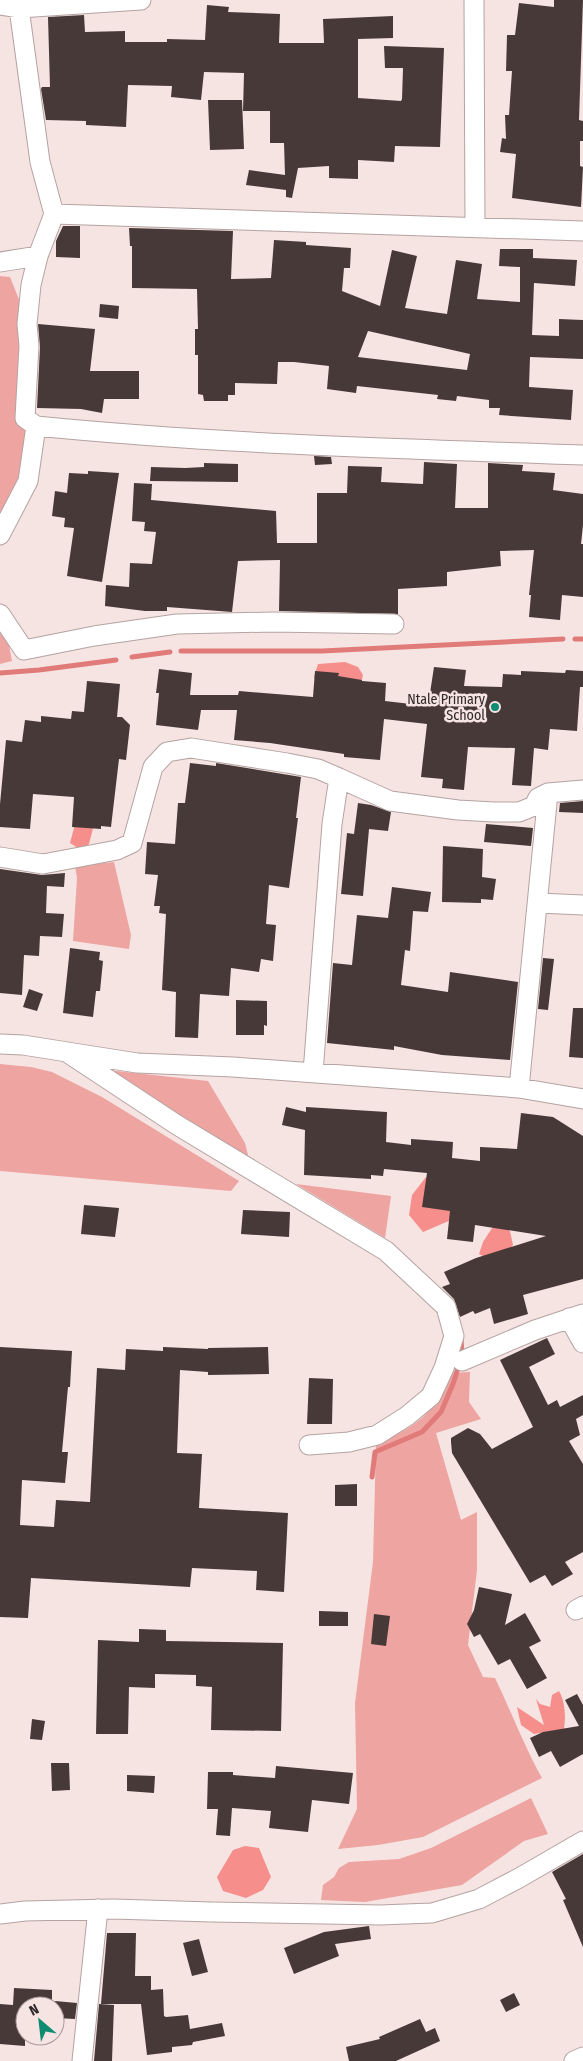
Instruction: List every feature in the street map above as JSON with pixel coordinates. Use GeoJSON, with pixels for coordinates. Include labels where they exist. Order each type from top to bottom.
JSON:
{"type":"FeatureCollection","features":[{"type":"Feature","properties":{"kind":"street"},"geometry":{"type":"LineString","coordinates":[[0,5],[19,8],[140,0]]}},
{"type":"Feature","properties":{"kind":"street"},"geometry":{"type":"LineString","coordinates":[[474,0],[475,227]]}},
{"type":"Feature","properties":{"kind":"street"},"geometry":{"type":"LineString","coordinates":[[19,8],[40,162],[54,214],[38,256],[27,324],[29,346],[26,418],[36,426],[141,436],[311,446],[583,455]]}},
{"type":"Feature","properties":{"kind":"street"},"geometry":{"type":"LineString","coordinates":[[54,214],[583,231]]}},
{"type":"Feature","properties":{"kind":"street"},"geometry":{"type":"LineString","coordinates":[[0,262],[38,256]]}},
{"type":"Feature","properties":{"kind":"street"},"geometry":{"type":"LineString","coordinates":[[0,535],[28,481],[36,426]]}},
{"type":"Feature","properties":{"kind":"street"},"geometry":{"type":"LineString","coordinates":[[0,614],[24,650],[94,636],[177,624],[273,622],[394,624]]}},
{"type":"Feature","properties":{"kind":"street"},"geometry":{"type":"LineString","coordinates":[[0,857],[43,864],[117,850],[132,843],[153,767],[167,752],[191,748],[318,769],[390,801],[458,810],[519,812],[534,806],[538,798],[548,793],[583,790]]}},
{"type":"Feature","properties":{"kind":"street"},"geometry":{"type":"LineString","coordinates":[[313,1073],[332,824],[339,778]]}},
{"type":"Feature","properties":{"kind":"street"},"geometry":{"type":"LineString","coordinates":[[519,1088],[548,793]]}},
{"type":"Feature","properties":{"kind":"street"},"geometry":{"type":"LineString","coordinates":[[538,903],[583,905]]}},
{"type":"Feature","properties":{"kind":"street"},"geometry":{"type":"LineString","coordinates":[[0,1044],[23,1045],[137,1063],[233,1067],[519,1088],[583,1099]]}},
{"type":"Feature","properties":{"kind":"street"},"geometry":{"type":"LineString","coordinates":[[68,1053],[177,1125],[386,1251],[446,1308],[454,1336],[444,1368],[431,1396],[407,1416],[377,1435],[349,1442],[308,1445]]}},
{"type":"Feature","properties":{"kind":"street"},"geometry":{"type":"LineString","coordinates":[[462,1361],[535,1330],[576,1316],[583,1343]]}},
{"type":"Feature","properties":{"kind":"street"},"geometry":{"type":"LineString","coordinates":[[0,1914],[25,1911],[98,1910],[380,1915],[432,1914],[479,1899],[520,1878],[583,1841]]}},
{"type":"Feature","properties":{"kind":"street"},"geometry":{"type":"LineString","coordinates":[[82,2061],[98,1910]]}},
{"type":"Feature","properties":{"kind":"street"},"geometry":{"type":"LineString","coordinates":[[574,2061],[583,2057]]}},
{"type":"Feature","properties":{"kind":"shaded area"},"geometry":{"type":"Polygon","coordinates":[[[0,276],[10,277],[22,307],[31,432],[25,477],[0,520],[0,276]]]}},
{"type":"Feature","properties":{"kind":"shaded area"},"geometry":{"type":"Polygon","coordinates":[[[0,624],[6,630],[12,661],[0,664],[0,624]]]}},
{"type":"Feature","properties":{"kind":"shaded area"},"geometry":{"type":"Polygon","coordinates":[[[345,662],[358,667],[363,675],[360,687],[323,692],[314,677],[318,664],[345,662]]]}},
{"type":"Feature","properties":{"kind":"shaded area"},"geometry":{"type":"Polygon","coordinates":[[[98,809],[89,844],[81,850],[70,843],[77,817],[98,809]]]}},
{"type":"Feature","properties":{"kind":"shaded area"},"geometry":{"type":"Polygon","coordinates":[[[114,862],[131,935],[129,949],[73,941],[77,878],[75,866],[114,862]]]}},
{"type":"Feature","properties":{"kind":"shaded area"},"geometry":{"type":"Polygon","coordinates":[[[0,1064],[31,1067],[52,1072],[102,1097],[239,1181],[231,1191],[0,1171],[0,1064]]]}},
{"type":"Feature","properties":{"kind":"shaded area"},"geometry":{"type":"Polygon","coordinates":[[[89,1068],[208,1081],[245,1143],[249,1159],[89,1068]]]}},
{"type":"Feature","properties":{"kind":"shaded area"},"geometry":{"type":"Polygon","coordinates":[[[426,1177],[453,1188],[451,1220],[423,1232],[409,1215],[412,1195],[426,1177]]]}},
{"type":"Feature","properties":{"kind":"shaded area"},"geometry":{"type":"Polygon","coordinates":[[[296,1184],[391,1196],[385,1238],[296,1184]]]}},
{"type":"Feature","properties":{"kind":"shaded area"},"geometry":{"type":"Polygon","coordinates":[[[502,1224],[510,1231],[513,1245],[506,1254],[489,1259],[479,1254],[483,1242],[494,1225],[502,1224]]]}},
{"type":"Feature","properties":{"kind":"shaded area"},"geometry":{"type":"Polygon","coordinates":[[[470,1372],[469,1402],[481,1419],[436,1433],[461,1520],[477,1512],[477,1570],[468,1645],[483,1677],[495,1678],[529,1754],[542,1778],[423,1837],[378,1845],[338,1849],[357,1809],[355,1703],[373,1562],[376,1444],[413,1425],[422,1418],[437,1400],[449,1373],[470,1372]]]}},
{"type":"Feature","properties":{"kind":"shaded area"},"geometry":{"type":"Polygon","coordinates":[[[559,1691],[563,1699],[564,1729],[534,1734],[521,1725],[517,1707],[544,1725],[536,1699],[540,1704],[550,1707],[552,1695],[559,1691]]]}},
{"type":"Feature","properties":{"kind":"shaded area"},"geometry":{"type":"Polygon","coordinates":[[[531,1798],[548,1834],[524,1841],[462,1885],[365,1902],[321,1900],[323,1885],[334,1877],[339,1868],[349,1862],[399,1859],[431,1848],[531,1798]]]}},
{"type":"Feature","properties":{"kind":"shaded area"},"geometry":{"type":"Polygon","coordinates":[[[245,1846],[259,1848],[271,1877],[263,1890],[246,1898],[223,1891],[217,1877],[233,1850],[245,1846]]]}},
{"type":"Feature","properties":{"kind":"building"},"geometry":{"type":"Polygon","coordinates":[[[554,0],[583,0],[579,120],[583,121],[583,141],[580,141],[580,166],[583,167],[581,207],[512,198],[516,154],[500,152],[502,138],[506,139],[505,115],[509,115],[512,71],[506,71],[507,35],[515,35],[519,3],[554,7],[554,0]]]}},
{"type":"Feature","properties":{"kind":"building"},"geometry":{"type":"Polygon","coordinates":[[[207,5],[229,7],[228,12],[280,14],[279,43],[324,43],[323,19],[393,16],[393,38],[358,39],[358,98],[401,101],[402,99],[403,68],[385,68],[384,46],[444,48],[440,147],[395,146],[394,162],[358,160],[358,179],[329,178],[329,166],[298,168],[292,198],[286,197],[286,190],[246,185],[249,170],[285,175],[284,143],[270,143],[270,111],[243,111],[244,73],[204,72],[201,100],[171,97],[172,86],[128,85],[126,127],[86,125],[86,121],[46,120],[41,89],[42,87],[50,87],[48,17],[84,15],[85,32],[125,31],[125,42],[167,42],[167,39],[205,40],[207,5]]]}},
{"type":"Feature","properties":{"kind":"building"},"geometry":{"type":"Polygon","coordinates":[[[208,100],[242,100],[244,149],[210,150],[208,100]]]}},
{"type":"Feature","properties":{"kind":"building"},"geometry":{"type":"Polygon","coordinates":[[[63,226],[80,226],[80,258],[56,257],[56,241],[63,226]]]}},
{"type":"Feature","properties":{"kind":"building"},"geometry":{"type":"Polygon","coordinates":[[[129,228],[233,231],[231,279],[271,278],[274,240],[306,242],[306,245],[351,248],[350,268],[344,268],[342,291],[380,306],[392,250],[417,256],[405,308],[447,314],[456,260],[482,264],[477,299],[520,302],[520,267],[499,266],[500,249],[533,249],[533,258],[577,260],[575,286],[534,283],[532,335],[559,336],[559,319],[583,320],[583,359],[530,357],[529,387],[573,390],[571,420],[499,415],[500,408],[489,408],[489,400],[457,396],[456,401],[437,399],[438,395],[357,386],[356,393],[327,389],[329,366],[294,362],[278,362],[277,384],[235,383],[235,395],[228,395],[228,401],[204,401],[203,395],[198,394],[198,355],[195,355],[195,329],[198,329],[197,289],[132,288],[132,246],[130,246],[129,228]],[[368,331],[358,357],[467,370],[470,354],[368,331]]]}},
{"type":"Feature","properties":{"kind":"building"},"geometry":{"type":"Polygon","coordinates":[[[100,304],[119,306],[118,319],[99,317],[100,304]]]}},
{"type":"Feature","properties":{"kind":"building"},"geometry":{"type":"Polygon","coordinates":[[[38,324],[95,329],[90,371],[139,371],[139,399],[104,399],[102,413],[81,409],[37,408],[40,347],[38,324]]]}},
{"type":"Feature","properties":{"kind":"building"},"geometry":{"type":"Polygon","coordinates":[[[314,456],[331,457],[332,464],[315,465],[314,456]]]}},
{"type":"Feature","properties":{"kind":"building"},"geometry":{"type":"Polygon","coordinates":[[[424,462],[457,464],[455,508],[488,508],[488,463],[523,465],[522,471],[555,473],[553,490],[583,494],[581,544],[583,544],[583,597],[562,595],[560,620],[529,617],[531,595],[529,595],[534,550],[500,551],[501,566],[447,572],[447,586],[398,589],[398,614],[279,611],[280,560],[238,561],[232,612],[167,607],[167,611],[145,611],[105,606],[106,585],[129,587],[130,563],[152,564],[156,532],[144,531],[145,522],[132,521],[134,483],[152,484],[151,500],[276,511],[277,543],[317,543],[317,493],[347,493],[348,466],[382,467],[381,482],[423,484],[424,462]]]}},
{"type":"Feature","properties":{"kind":"building"},"geometry":{"type":"Polygon","coordinates":[[[204,463],[238,464],[238,482],[150,481],[151,467],[204,467],[204,463]]]}},
{"type":"Feature","properties":{"kind":"building"},"geometry":{"type":"Polygon","coordinates":[[[88,471],[119,473],[102,582],[67,576],[74,528],[64,527],[65,518],[52,516],[55,491],[67,493],[69,473],[88,474],[88,471]]]}},
{"type":"Feature","properties":{"kind":"building"},"geometry":{"type":"Polygon","coordinates":[[[434,667],[466,670],[464,686],[502,687],[503,674],[521,675],[521,671],[565,673],[566,670],[583,671],[583,687],[580,687],[577,731],[550,729],[548,750],[534,748],[531,786],[512,785],[515,748],[468,747],[464,790],[442,788],[443,779],[421,777],[427,724],[384,719],[380,760],[344,757],[344,754],[270,743],[234,740],[237,710],[201,710],[198,730],[156,725],[159,693],[156,693],[159,669],[192,673],[190,695],[238,695],[239,691],[313,697],[315,671],[339,673],[338,676],[362,681],[386,683],[385,701],[428,706],[434,667]]]}},
{"type":"Feature","properties":{"kind":"building"},"geometry":{"type":"Polygon","coordinates":[[[87,681],[120,684],[117,717],[122,717],[130,725],[126,760],[119,759],[111,827],[101,826],[101,829],[72,827],[74,797],[33,794],[30,829],[0,827],[0,804],[6,740],[22,742],[25,720],[41,722],[41,716],[71,719],[72,711],[84,712],[87,681]]]}},
{"type":"Feature","properties":{"kind":"building"},"geometry":{"type":"Polygon","coordinates":[[[190,763],[216,766],[216,763],[301,777],[289,888],[269,885],[266,924],[276,925],[273,961],[261,959],[259,972],[231,968],[229,996],[200,994],[198,1038],[175,1037],[176,992],[162,990],[166,914],[159,913],[160,906],[154,906],[158,875],[145,874],[147,842],[175,844],[178,803],[185,803],[190,763]]]}},
{"type":"Feature","properties":{"kind":"building"},"geometry":{"type":"Polygon","coordinates":[[[583,801],[583,813],[559,812],[560,803],[583,801]]]}},
{"type":"Feature","properties":{"kind":"building"},"geometry":{"type":"Polygon","coordinates":[[[358,803],[391,812],[388,831],[369,829],[363,896],[341,894],[347,833],[354,834],[358,803]]]}},
{"type":"Feature","properties":{"kind":"building"},"geometry":{"type":"Polygon","coordinates":[[[486,824],[533,828],[531,846],[484,842],[486,824]]]}},
{"type":"Feature","properties":{"kind":"building"},"geometry":{"type":"Polygon","coordinates":[[[443,846],[483,849],[482,877],[496,879],[493,900],[481,899],[481,903],[442,902],[443,846]]]}},
{"type":"Feature","properties":{"kind":"building"},"geometry":{"type":"Polygon","coordinates":[[[0,869],[42,875],[65,873],[64,887],[47,886],[46,913],[64,914],[62,937],[40,936],[39,956],[24,955],[22,995],[0,993],[0,869]]]}},
{"type":"Feature","properties":{"kind":"building"},"geometry":{"type":"Polygon","coordinates":[[[392,887],[431,892],[428,912],[413,911],[410,951],[405,950],[401,985],[448,992],[450,972],[518,982],[510,1060],[442,1055],[394,1046],[394,1050],[327,1043],[333,963],[352,965],[357,915],[388,918],[392,887]]]}},
{"type":"Feature","properties":{"kind":"building"},"geometry":{"type":"Polygon","coordinates":[[[70,948],[100,952],[99,960],[103,961],[100,991],[96,991],[93,1017],[63,1013],[70,948]]]}},
{"type":"Feature","properties":{"kind":"building"},"geometry":{"type":"Polygon","coordinates":[[[543,958],[554,959],[548,1010],[538,1009],[543,958]]]}},
{"type":"Feature","properties":{"kind":"building"},"geometry":{"type":"Polygon","coordinates":[[[29,989],[43,994],[37,1011],[23,1007],[29,989]]]}},
{"type":"Feature","properties":{"kind":"building"},"geometry":{"type":"Polygon","coordinates":[[[236,1000],[267,1001],[267,1026],[264,1025],[264,1035],[236,1035],[236,1000]]]}},
{"type":"Feature","properties":{"kind":"building"},"geometry":{"type":"Polygon","coordinates":[[[573,1008],[583,1008],[583,1058],[569,1057],[573,1008]]]}},
{"type":"Feature","properties":{"kind":"building"},"geometry":{"type":"Polygon","coordinates":[[[286,1107],[306,1112],[306,1107],[387,1112],[386,1142],[411,1145],[411,1139],[453,1142],[452,1158],[480,1161],[480,1147],[517,1149],[521,1113],[553,1117],[583,1136],[583,1279],[523,1295],[528,1314],[494,1324],[490,1308],[475,1314],[473,1311],[460,1317],[454,1299],[442,1287],[450,1284],[444,1272],[476,1258],[546,1236],[475,1225],[473,1242],[447,1239],[450,1211],[422,1207],[427,1173],[384,1169],[383,1176],[371,1175],[371,1179],[304,1175],[305,1130],[282,1125],[286,1107]]]}},
{"type":"Feature","properties":{"kind":"building"},"geometry":{"type":"Polygon","coordinates":[[[84,1205],[119,1208],[115,1237],[81,1234],[84,1205]]]}},
{"type":"Feature","properties":{"kind":"building"},"geometry":{"type":"Polygon","coordinates":[[[243,1210],[290,1212],[289,1237],[241,1234],[243,1210]]]}},
{"type":"Feature","properties":{"kind":"building"},"geometry":{"type":"Polygon","coordinates":[[[547,1338],[555,1354],[529,1367],[548,1405],[557,1400],[560,1407],[583,1395],[583,1415],[576,1419],[580,1435],[569,1441],[583,1464],[583,1552],[565,1562],[573,1574],[552,1586],[545,1575],[530,1583],[452,1453],[451,1442],[451,1438],[468,1428],[480,1434],[492,1449],[533,1427],[500,1360],[547,1338]]]}},
{"type":"Feature","properties":{"kind":"building"},"geometry":{"type":"Polygon","coordinates":[[[0,1347],[72,1351],[70,1387],[68,1387],[62,1452],[68,1452],[65,1483],[22,1480],[20,1525],[54,1527],[56,1500],[90,1502],[97,1368],[125,1370],[126,1349],[163,1351],[163,1347],[208,1349],[268,1347],[269,1374],[208,1375],[208,1372],[180,1370],[177,1453],[202,1454],[199,1508],[288,1513],[284,1592],[256,1590],[257,1571],[192,1568],[190,1587],[31,1578],[28,1618],[0,1617],[0,1347]]]}},
{"type":"Feature","properties":{"kind":"building"},"geometry":{"type":"Polygon","coordinates":[[[309,1378],[333,1379],[332,1424],[307,1424],[309,1378]]]}},
{"type":"Feature","properties":{"kind":"building"},"geometry":{"type":"Polygon","coordinates":[[[357,1484],[357,1506],[335,1506],[335,1485],[357,1484]]]}},
{"type":"Feature","properties":{"kind":"building"},"geometry":{"type":"Polygon","coordinates":[[[479,1587],[512,1594],[505,1625],[525,1613],[541,1641],[529,1647],[547,1678],[527,1689],[510,1659],[498,1665],[480,1634],[474,1637],[467,1624],[474,1610],[479,1587]]]}},
{"type":"Feature","properties":{"kind":"building"},"geometry":{"type":"Polygon","coordinates":[[[319,1611],[348,1612],[348,1626],[319,1626],[319,1611]]]}},
{"type":"Feature","properties":{"kind":"building"},"geometry":{"type":"Polygon","coordinates":[[[374,1614],[390,1616],[386,1646],[371,1644],[374,1614]]]}},
{"type":"Feature","properties":{"kind":"building"},"geometry":{"type":"Polygon","coordinates":[[[139,1629],[166,1630],[166,1641],[283,1643],[281,1731],[211,1730],[212,1687],[196,1686],[196,1675],[155,1674],[155,1688],[129,1687],[128,1734],[96,1734],[98,1640],[139,1642],[139,1629]]]}},
{"type":"Feature","properties":{"kind":"building"},"geometry":{"type":"Polygon","coordinates":[[[577,1694],[583,1705],[583,1754],[560,1767],[551,1751],[539,1757],[530,1738],[543,1732],[579,1726],[565,1700],[577,1694]]]}},
{"type":"Feature","properties":{"kind":"building"},"geometry":{"type":"Polygon","coordinates":[[[32,1719],[45,1721],[42,1740],[30,1739],[32,1719]]]}},
{"type":"Feature","properties":{"kind":"building"},"geometry":{"type":"Polygon","coordinates":[[[51,1763],[69,1763],[70,1790],[52,1791],[51,1763]]]}},
{"type":"Feature","properties":{"kind":"building"},"geometry":{"type":"Polygon","coordinates":[[[276,1766],[353,1773],[349,1804],[312,1800],[308,1832],[269,1828],[271,1811],[232,1808],[230,1836],[216,1835],[218,1809],[207,1809],[208,1772],[233,1772],[233,1775],[275,1778],[276,1766]]]}},
{"type":"Feature","properties":{"kind":"building"},"geometry":{"type":"Polygon","coordinates":[[[127,1775],[155,1776],[154,1793],[127,1791],[127,1775]]]}},
{"type":"Feature","properties":{"kind":"building"},"geometry":{"type":"Polygon","coordinates":[[[583,1854],[583,1947],[563,1900],[566,1899],[552,1872],[583,1854]]]}},
{"type":"Feature","properties":{"kind":"building"},"geometry":{"type":"Polygon","coordinates":[[[369,1926],[371,1939],[335,1944],[339,1956],[294,1974],[284,1948],[324,1932],[369,1926]]]}},
{"type":"Feature","properties":{"kind":"building"},"geometry":{"type":"Polygon","coordinates":[[[107,1933],[136,1933],[135,1976],[151,1976],[151,1990],[163,1989],[164,2016],[188,2015],[190,2029],[222,2023],[225,2036],[193,2042],[192,2045],[172,2047],[172,2052],[147,2055],[141,2004],[101,2004],[107,1933]]]}},
{"type":"Feature","properties":{"kind":"building"},"geometry":{"type":"Polygon","coordinates":[[[199,1939],[208,1972],[192,1976],[183,1943],[199,1939]]]}},
{"type":"Feature","properties":{"kind":"building"},"geometry":{"type":"Polygon","coordinates":[[[14,1988],[52,1990],[52,1996],[15,1996],[15,2045],[0,2044],[0,2004],[13,2005],[14,1988]]]}},
{"type":"Feature","properties":{"kind":"building"},"geometry":{"type":"Polygon","coordinates":[[[514,1993],[520,2005],[506,2012],[500,2000],[514,1993]]]}},
{"type":"Feature","properties":{"kind":"building"},"geometry":{"type":"Polygon","coordinates":[[[65,2002],[77,2003],[75,2019],[65,2018],[65,2002]]]}},
{"type":"Feature","properties":{"kind":"building"},"geometry":{"type":"Polygon","coordinates":[[[99,2004],[114,2005],[112,2061],[94,2061],[99,2004]]]}},
{"type":"Feature","properties":{"kind":"building"},"geometry":{"type":"Polygon","coordinates":[[[420,2019],[426,2032],[435,2028],[440,2041],[396,2061],[349,2061],[346,2047],[380,2039],[379,2037],[420,2019]]]}},
{"type":"Feature","properties":{"kind":"waterway"},"geometry":{"type":"LineString","coordinates":[[181,651],[322,651],[563,639]]}},
{"type":"Feature","properties":{"kind":"waterway"},"geometry":{"type":"LineString","coordinates":[[575,639],[583,639]]}},
{"type":"Feature","properties":{"kind":"waterway"},"geometry":{"type":"LineString","coordinates":[[132,657],[170,652]]}},
{"type":"Feature","properties":{"kind":"waterway"},"geometry":{"type":"LineString","coordinates":[[0,673],[116,660]]}},
{"type":"Feature","properties":{"kind":"waterway"},"geometry":{"type":"LineString","coordinates":[[372,1477],[375,1452],[422,1432],[441,1412],[453,1384],[462,1355],[461,1338]]}},
{"type":"Feature","properties":{"kind":"place","name":"Ntale Primary School"},"geometry":{"type":"Point","coordinates":[495,707]}}]}
